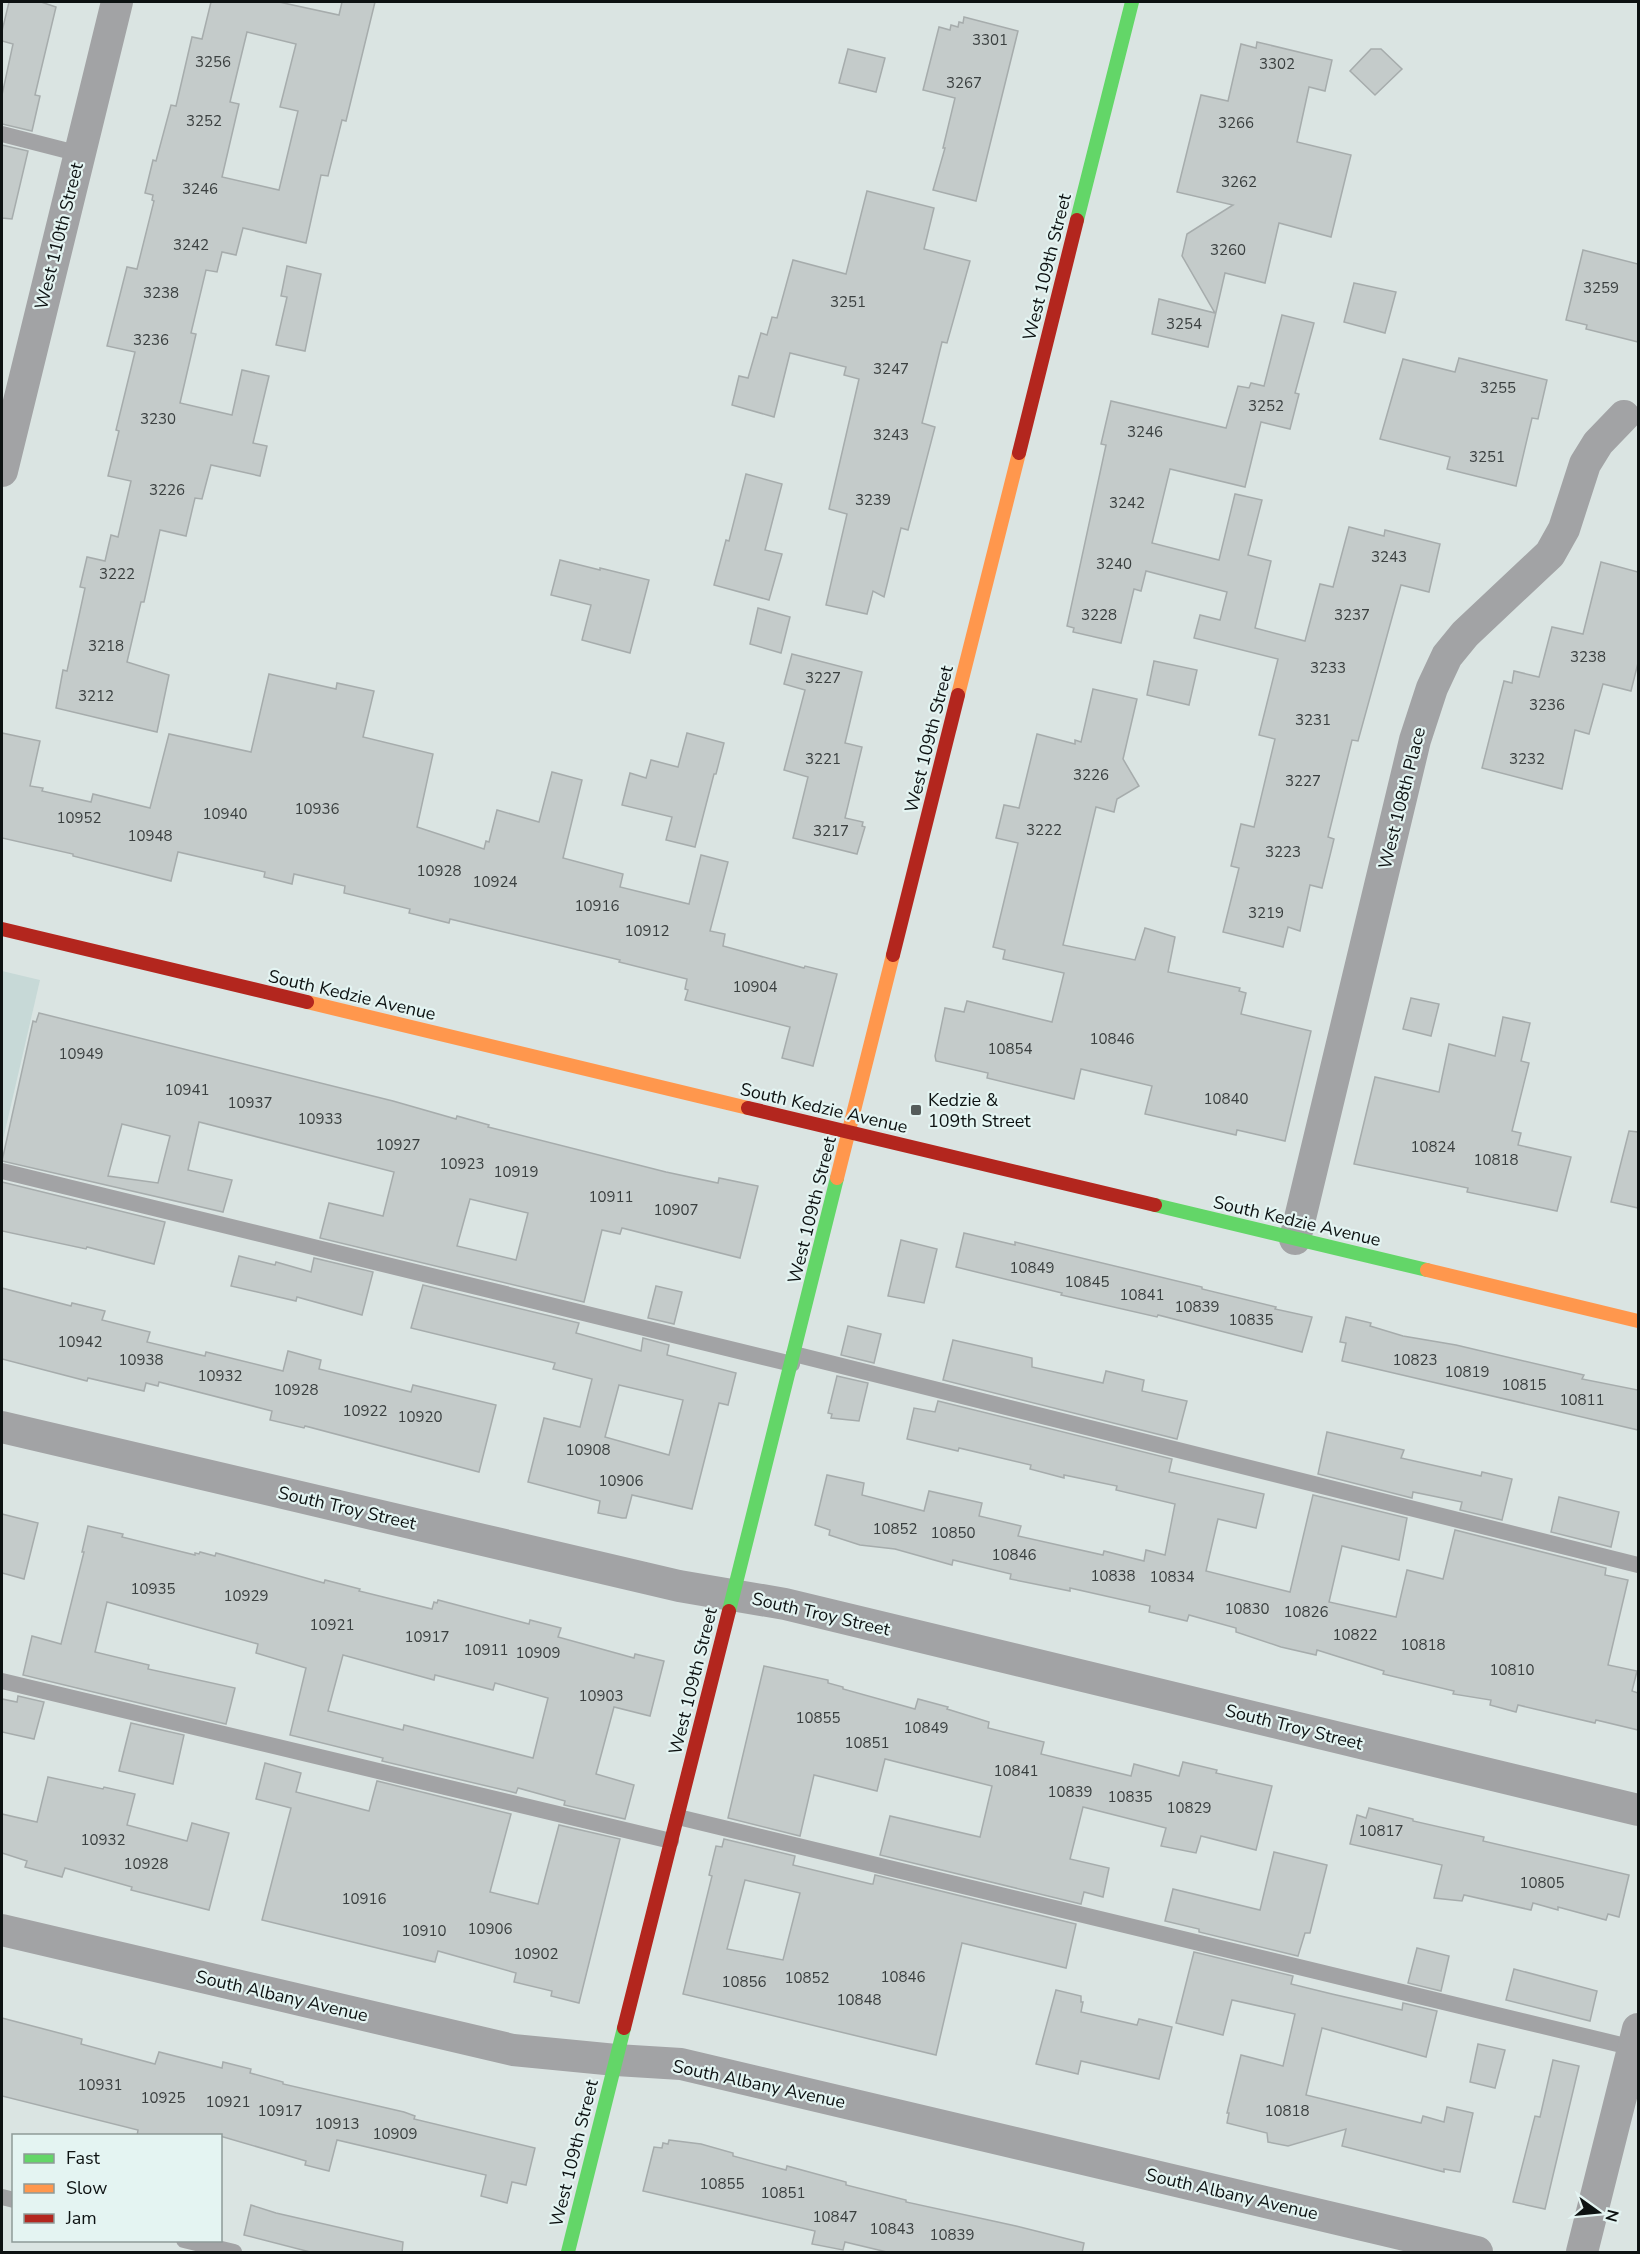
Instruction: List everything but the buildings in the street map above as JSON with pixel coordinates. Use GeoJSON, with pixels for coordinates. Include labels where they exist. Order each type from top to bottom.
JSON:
{"type":"FeatureCollection","features":[{"type":"Feature","properties":{"kind":"street","name":"West 110th Street"},"geometry":{"type":"LineString","coordinates":[[2,471],[9,405],[80,154],[117,2]]}},
{"type":"Feature","properties":{"kind":"street","name":"West 109th Street"},"geometry":{"type":"LineString","coordinates":[[568,2253],[1132,2]]}},
{"type":"Feature","properties":{"kind":"street","name":"West 108th Place"},"geometry":{"type":"LineString","coordinates":[[1295,1239],[1415,740],[1432,688],[1447,656],[1465,634],[1551,554],[1564,529],[1585,464],[1598,443],[1624,416]]}},
{"type":"Feature","properties":{"kind":"street","name":"South Kedzie Avenue"},"geometry":{"type":"LineString","coordinates":[[2,929],[1638,1321]]}},
{"type":"Feature","properties":{"kind":"street","name":"South Troy Street"},"geometry":{"type":"LineString","coordinates":[[2,1427],[679,1586],[785,1604],[1638,1810]]}},
{"type":"Feature","properties":{"kind":"street","name":"South Albany Avenue"},"geometry":{"type":"LineString","coordinates":[[2,1930],[513,2050],[681,2064],[1477,2253]]}},
{"type":"Feature","properties":{"kind":"street"},"geometry":{"type":"LineString","coordinates":[[1582,2253],[1637,2042]]}},
{"type":"Feature","properties":{"kind":"lane"},"geometry":{"type":"LineString","coordinates":[[2,134],[80,154]]}},
{"type":"Feature","properties":{"kind":"lane"},"geometry":{"type":"LineString","coordinates":[[2,1171],[793,1359],[1638,1565]]}},
{"type":"Feature","properties":{"kind":"lane"},"geometry":{"type":"LineString","coordinates":[[2,1681],[671,1841]]}},
{"type":"Feature","properties":{"kind":"lane"},"geometry":{"type":"LineString","coordinates":[[678,1817],[1637,2042]]}},
{"type":"Feature","properties":{"kind":"lane"},"geometry":{"type":"LineString","coordinates":[[187,2242],[234,2253]]}},
{"type":"Feature","properties":{"kind":"shaded area"},"geometry":{"type":"Polygon","coordinates":[[[2,971],[40,980],[2,1144],[2,971]]]}},
{"type":"Feature","properties":{"kind":"traffic: fast"},"geometry":{"type":"LineString","coordinates":[[1077,220],[1132,2]]}},
{"type":"Feature","properties":{"kind":"traffic: fast"},"geometry":{"type":"LineString","coordinates":[[729,1611],[837,1178]]}},
{"type":"Feature","properties":{"kind":"traffic: fast"},"geometry":{"type":"LineString","coordinates":[[1155,1205],[1427,1270]]}},
{"type":"Feature","properties":{"kind":"traffic: fast"},"geometry":{"type":"LineString","coordinates":[[568,2252],[624,2028]]}},
{"type":"Feature","properties":{"kind":"traffic: slow"},"geometry":{"type":"LineString","coordinates":[[958,695],[1019,453]]}},
{"type":"Feature","properties":{"kind":"traffic: slow"},"geometry":{"type":"LineString","coordinates":[[837,1178],[893,955]]}},
{"type":"Feature","properties":{"kind":"traffic: slow"},"geometry":{"type":"LineString","coordinates":[[307,1002],[748,1108]]}},
{"type":"Feature","properties":{"kind":"traffic: slow"},"geometry":{"type":"LineString","coordinates":[[1427,1270],[1638,1321]]}},
{"type":"Feature","properties":{"kind":"traffic: jam"},"geometry":{"type":"LineString","coordinates":[[1019,453],[1077,220]]}},
{"type":"Feature","properties":{"kind":"traffic: jam"},"geometry":{"type":"LineString","coordinates":[[893,955],[958,695]]}},
{"type":"Feature","properties":{"kind":"traffic: jam"},"geometry":{"type":"LineString","coordinates":[[2,929],[307,1002]]}},
{"type":"Feature","properties":{"kind":"traffic: jam"},"geometry":{"type":"LineString","coordinates":[[748,1108],[1155,1205]]}},
{"type":"Feature","properties":{"kind":"traffic: jam"},"geometry":{"type":"LineString","coordinates":[[624,2028],[729,1611]]}},
{"type":"Feature","properties":{"kind":"place","name":"Kedzie & 109th Street"},"geometry":{"type":"Point","coordinates":[916,1110]}}]}
